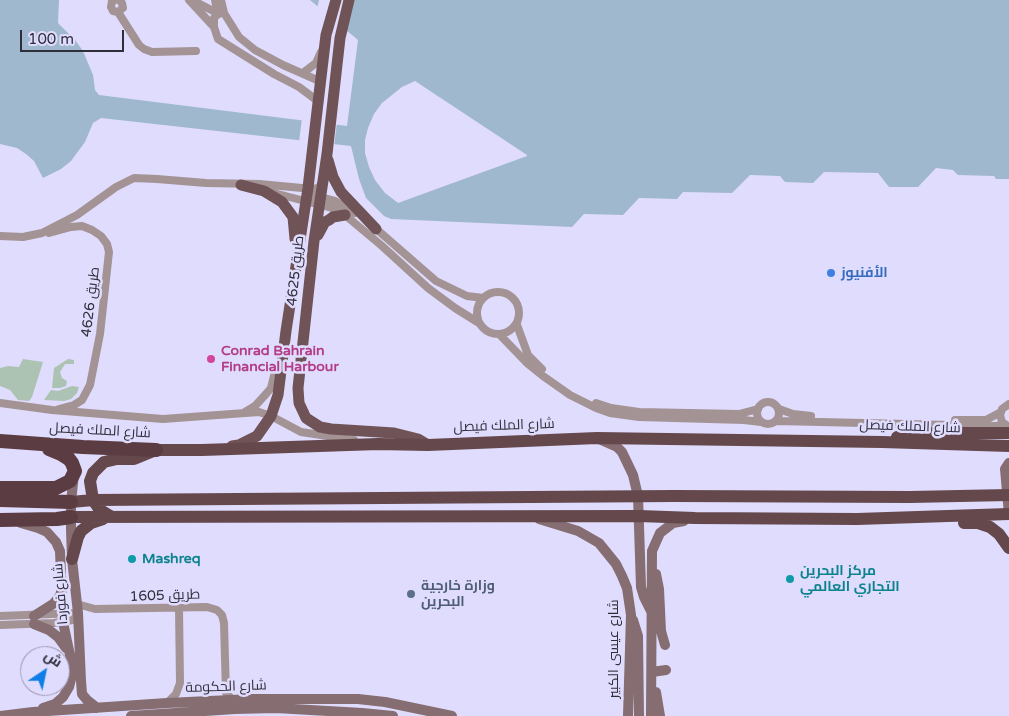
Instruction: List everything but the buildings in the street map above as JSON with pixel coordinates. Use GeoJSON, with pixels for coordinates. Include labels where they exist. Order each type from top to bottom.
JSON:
{"type":"FeatureCollection","features":[{"type":"Feature","properties":{"kind":"highway"},"geometry":{"type":"LineString","coordinates":[[882,442],[905,435],[922,433],[1008,428]]}},
{"type":"Feature","properties":{"kind":"highway","name":"شارع الملك فيصل"},"geometry":{"type":"LineString","coordinates":[[0,441],[21,444],[156,450],[378,444],[428,445],[597,438],[882,442],[1006,448]]}},
{"type":"Feature","properties":{"kind":"highway"},"geometry":{"type":"LineString","coordinates":[[0,488],[56,488],[70,481],[75,471],[69,459],[62,454],[21,444]]}},
{"type":"Feature","properties":{"kind":"highway"},"geometry":{"type":"LineString","coordinates":[[110,516],[100,510],[92,500],[90,481],[93,473],[104,462],[134,459],[156,450]]}},
{"type":"Feature","properties":{"kind":"highway"},"geometry":{"type":"LineString","coordinates":[[0,500],[70,502],[92,500],[1008,495]]}},
{"type":"Feature","properties":{"kind":"highway"},"geometry":{"type":"LineString","coordinates":[[5,520],[110,516],[532,518],[639,516],[857,519],[1009,514]]}},
{"type":"Feature","properties":{"kind":"highway"},"geometry":{"type":"LineString","coordinates":[[67,559],[82,531],[91,523],[110,516]]}},
{"type":"Feature","properties":{"kind":"highway"},"geometry":{"type":"LineString","coordinates":[[857,519],[902,524],[978,523],[990,527],[999,534],[1009,548]]}},
{"type":"Feature","properties":{"kind":"main road","name":"طريق 4625"},"geometry":{"type":"LineString","coordinates":[[202,450],[239,445],[251,440],[264,427],[271,416],[278,395],[307,194],[326,35],[336,0]]}},
{"type":"Feature","properties":{"kind":"main road","name":"طريق 4625"},"geometry":{"type":"LineString","coordinates":[[349,0],[340,38],[331,121],[314,241],[298,388],[299,403],[302,413],[311,422],[320,427],[400,434],[418,439],[428,445]]}},
{"type":"Feature","properties":{"kind":"main road"},"geometry":{"type":"LineString","coordinates":[[327,150],[333,177],[341,192],[376,229]]}},
{"type":"Feature","properties":{"kind":"main road"},"geometry":{"type":"LineString","coordinates":[[241,185],[264,192],[276,198],[289,209],[295,224],[298,257]]}},
{"type":"Feature","properties":{"kind":"main road"},"geometry":{"type":"LineString","coordinates":[[314,241],[325,222],[333,217],[346,215]]}},
{"type":"Feature","properties":{"kind":"main road"},"geometry":{"type":"LineString","coordinates":[[597,438],[617,447],[622,452],[633,475],[638,496],[642,587],[644,597],[652,612]]}},
{"type":"Feature","properties":{"kind":"main road"},"geometry":{"type":"LineString","coordinates":[[1009,463],[1005,469],[1009,514]]}},
{"type":"Feature","properties":{"kind":"main road","name":"شارع فوردا"},"geometry":{"type":"LineString","coordinates":[[33,712],[55,704],[69,687],[71,679],[71,660],[63,618],[62,589],[67,559],[70,502],[75,471]]}},
{"type":"Feature","properties":{"kind":"main road","name":"شارع عيسى الكبير"},"geometry":{"type":"LineString","coordinates":[[532,518],[578,531],[598,543],[608,553],[622,576],[627,588],[631,614],[634,661],[634,675],[628,687],[628,716]]}},
{"type":"Feature","properties":{"kind":"main road"},"geometry":{"type":"LineString","coordinates":[[651,716],[651,561],[655,542],[660,532],[673,523],[695,518]]}},
{"type":"Feature","properties":{"kind":"main road"},"geometry":{"type":"LineString","coordinates":[[5,520],[47,532],[67,559]]}},
{"type":"Feature","properties":{"kind":"main road","name":"شارع فوردا"},"geometry":{"type":"LineString","coordinates":[[67,559],[78,612],[82,694],[97,708]]}},
{"type":"Feature","properties":{"kind":"main road"},"geometry":{"type":"LineString","coordinates":[[651,561],[659,589],[661,631],[665,645]]}},
{"type":"Feature","properties":{"kind":"main road"},"geometry":{"type":"LineString","coordinates":[[62,589],[56,601],[34,620],[58,637],[65,646],[71,660]]}},
{"type":"Feature","properties":{"kind":"main road"},"geometry":{"type":"LineString","coordinates":[[634,661],[652,660]]}},
{"type":"Feature","properties":{"kind":"main road"},"geometry":{"type":"LineString","coordinates":[[639,716],[634,675],[652,675],[666,670]]}},
{"type":"Feature","properties":{"kind":"main road"},"geometry":{"type":"LineString","coordinates":[[652,675],[660,716]]}},
{"type":"Feature","properties":{"kind":"main road"},"geometry":{"type":"LineString","coordinates":[[622,716],[623,703],[628,687]]}},
{"type":"Feature","properties":{"kind":"main road","name":"شارع الحكومة"},"geometry":{"type":"LineString","coordinates":[[131,716],[358,699],[452,716]]}},
{"type":"Feature","properties":{"kind":"main road","name":"شارع الحكومة"},"geometry":{"type":"LineString","coordinates":[[0,716],[33,712],[167,704],[235,708],[276,708],[393,716]]}},
{"type":"Feature","properties":{"kind":"street"},"geometry":{"type":"LineString","coordinates":[[115,0],[112,9],[118,12],[139,45],[144,49],[152,52],[196,51]]}},
{"type":"Feature","properties":{"kind":"street"},"geometry":{"type":"LineString","coordinates":[[190,0],[221,14]]}},
{"type":"Feature","properties":{"kind":"street"},"geometry":{"type":"LineString","coordinates":[[190,0],[214,26]]}},
{"type":"Feature","properties":{"kind":"street"},"geometry":{"type":"LineString","coordinates":[[215,0],[221,14],[239,37],[260,53],[317,80]]}},
{"type":"Feature","properties":{"kind":"street"},"geometry":{"type":"LineString","coordinates":[[221,0],[221,14]]}},
{"type":"Feature","properties":{"kind":"street"},"geometry":{"type":"LineString","coordinates":[[221,14],[214,18],[218,40],[315,98]]}},
{"type":"Feature","properties":{"kind":"street"},"geometry":{"type":"LineString","coordinates":[[316,115],[314,106],[321,50],[324,30],[330,21]]}},
{"type":"Feature","properties":{"kind":"street"},"geometry":{"type":"LineString","coordinates":[[226,46],[235,32]]}},
{"type":"Feature","properties":{"kind":"street"},"geometry":{"type":"LineString","coordinates":[[303,73],[316,63],[321,50]]}},
{"type":"Feature","properties":{"kind":"street","name":"طريق 4626"},"geometry":{"type":"LineString","coordinates":[[42,233],[77,215],[116,187],[134,178],[241,185],[307,194],[318,188],[323,182]]}},
{"type":"Feature","properties":{"kind":"street","name":"طريق 4626"},"geometry":{"type":"LineString","coordinates":[[241,185],[259,184],[293,188],[320,200]]}},
{"type":"Feature","properties":{"kind":"street"},"geometry":{"type":"LineString","coordinates":[[320,200],[342,204],[376,229],[436,281],[467,296],[483,298]]}},
{"type":"Feature","properties":{"kind":"street"},"geometry":{"type":"LineString","coordinates":[[320,200],[346,215],[428,288],[455,308],[479,322]]}},
{"type":"Feature","properties":{"kind":"street","name":"طريق 4626"},"geometry":{"type":"LineString","coordinates":[[0,236],[22,237],[82,226],[101,236],[109,252],[100,334],[90,385],[82,400],[74,405],[52,410]]}},
{"type":"Feature","properties":{"kind":"street"},"geometry":{"type":"LineString","coordinates":[[758,409],[739,414],[639,412],[598,404],[573,391],[538,366],[528,355],[517,325],[520,310],[512,297],[498,292],[483,298],[478,307],[477,318],[486,331],[500,335],[528,364],[582,402],[610,413],[639,417],[744,420],[770,424],[776,421],[995,426],[1008,428]]}},
{"type":"Feature","properties":{"kind":"street"},"geometry":{"type":"LineString","coordinates":[[500,335],[510,332],[517,325]]}},
{"type":"Feature","properties":{"kind":"street","name":"طريق 4626"},"geometry":{"type":"LineString","coordinates":[[245,412],[255,406],[266,394],[277,367],[283,359]]}},
{"type":"Feature","properties":{"kind":"street"},"geometry":{"type":"LineString","coordinates":[[761,422],[757,416],[758,409],[762,404],[768,402],[775,404],[779,409],[793,414],[808,416],[981,420],[994,417],[1001,412]]}},
{"type":"Feature","properties":{"kind":"street","name":"طريق 4626"},"geometry":{"type":"LineString","coordinates":[[0,403],[52,410],[163,419],[229,416],[245,412],[258,412],[271,416],[300,432],[378,444]]}},
{"type":"Feature","properties":{"kind":"street"},"geometry":{"type":"LineString","coordinates":[[1008,428],[1001,419],[1001,412],[1004,406],[1009,404]]}},
{"type":"Feature","properties":{"kind":"street"},"geometry":{"type":"LineString","coordinates":[[776,421],[779,416],[779,409]]}},
{"type":"Feature","properties":{"kind":"street"},"geometry":{"type":"LineString","coordinates":[[167,704],[176,694],[180,683],[179,608]]}},
{"type":"Feature","properties":{"kind":"street","name":"طريق 1605"},"geometry":{"type":"LineString","coordinates":[[78,612],[213,608],[222,615],[224,623],[226,690],[235,708]]}},
{"type":"Feature","properties":{"kind":"street"},"geometry":{"type":"LineString","coordinates":[[0,625],[63,618],[78,612]]}},
{"type":"Feature","properties":{"kind":"street"},"geometry":{"type":"LineString","coordinates":[[0,616],[34,620]]}},
{"type":"Feature","properties":{"kind":"street"},"geometry":{"type":"LineString","coordinates":[[276,708],[284,716]]}},
{"type":"Feature","properties":{"kind":"green space"},"geometry":{"type":"Polygon","coordinates":[[[23,359],[43,362],[29,401],[18,400],[10,390],[0,386],[0,368],[8,366],[19,367],[23,359]]]}},
{"type":"Feature","properties":{"kind":"green space"},"geometry":{"type":"Polygon","coordinates":[[[68,359],[74,360],[74,364],[65,364],[60,372],[62,378],[67,381],[66,386],[52,388],[54,368],[68,359]]]}},
{"type":"Feature","properties":{"kind":"green space"},"geometry":{"type":"Polygon","coordinates":[[[72,386],[79,387],[77,393],[71,399],[64,401],[44,400],[51,390],[58,391],[72,386]]]}},
{"type":"Feature","properties":{"kind":"water"},"geometry":{"type":"Polygon","coordinates":[[[0,0],[59,0],[58,23],[83,51],[93,75],[95,90],[99,95],[347,126],[358,40],[310,0],[1009,0],[1009,179],[996,179],[994,176],[958,175],[953,170],[936,168],[918,187],[889,187],[878,173],[824,172],[813,183],[785,182],[780,176],[750,175],[732,193],[683,192],[677,199],[639,198],[623,215],[584,214],[572,227],[391,219],[384,216],[366,198],[351,146],[101,118],[93,123],[85,142],[71,161],[61,169],[43,178],[34,161],[26,154],[17,148],[0,144],[0,0]],[[415,81],[402,87],[382,103],[374,114],[365,140],[365,153],[375,180],[385,193],[398,203],[527,155],[415,81]]]}},
{"type":"Feature","properties":{"kind":"pier"},"geometry":{"type":"Polygon","coordinates":[[[319,0],[353,0],[346,33],[317,9],[319,0]]]}},
{"type":"Feature","properties":{"kind":"pier"},"geometry":{"type":"Polygon","coordinates":[[[302,118],[337,122],[334,147],[299,142],[302,118]]]}},
{"type":"Feature","properties":{"kind":"place","name":"الأفنيوز"},"geometry":{"type":"Point","coordinates":[831,273]}},
{"type":"Feature","properties":{"kind":"place","name":"Conrad Bahrain Financial Harbour"},"geometry":{"type":"Point","coordinates":[211,359]}},
{"type":"Feature","properties":{"kind":"place","name":"Mashreq"},"geometry":{"type":"Point","coordinates":[132,559]}},
{"type":"Feature","properties":{"kind":"place","name":"مركز البحرين التجاري العالمي"},"geometry":{"type":"Point","coordinates":[790,579]}},
{"type":"Feature","properties":{"kind":"place","name":"وزارة خارجية البحرين"},"geometry":{"type":"Point","coordinates":[411,594]}}]}
